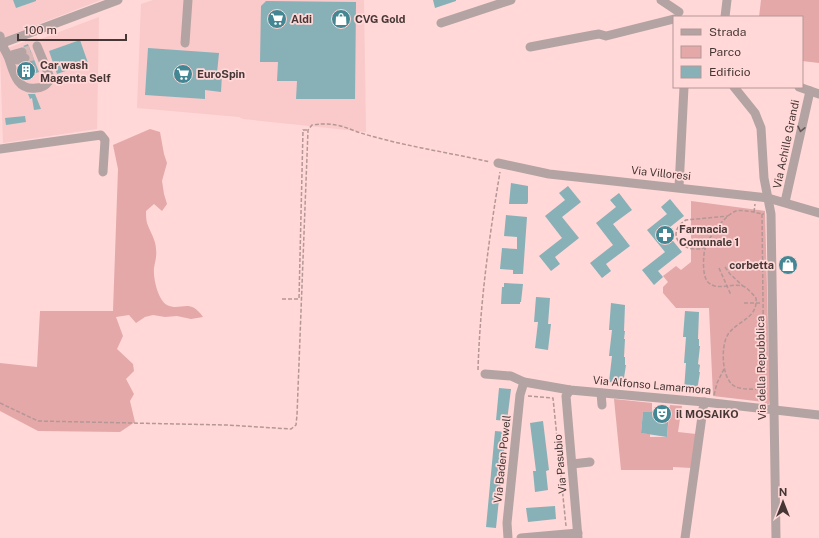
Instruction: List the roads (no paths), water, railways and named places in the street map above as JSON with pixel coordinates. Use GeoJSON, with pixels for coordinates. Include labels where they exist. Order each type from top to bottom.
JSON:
{"type":"FeatureCollection","features":[{"type":"Feature","properties":{"kind":"street"},"geometry":{"type":"LineString","coordinates":[[29,52],[45,67],[43,73],[45,80],[43,83],[31,85],[26,83],[22,79],[18,69],[8,56],[0,41],[32,32],[118,0]]}},
{"type":"Feature","properties":{"kind":"street"},"geometry":{"type":"LineString","coordinates":[[185,43],[188,0]]}},
{"type":"Feature","properties":{"kind":"street"},"geometry":{"type":"LineString","coordinates":[[441,23],[511,0]]}},
{"type":"Feature","properties":{"kind":"street"},"geometry":{"type":"LineString","coordinates":[[661,0],[678,16]]}},
{"type":"Feature","properties":{"kind":"street"},"geometry":{"type":"LineString","coordinates":[[669,0],[678,16]]}},
{"type":"Feature","properties":{"kind":"street"},"geometry":{"type":"LineString","coordinates":[[725,16],[727,0]]}},
{"type":"Feature","properties":{"kind":"street"},"geometry":{"type":"LineString","coordinates":[[530,47],[599,34],[606,36],[673,17]]}},
{"type":"Feature","properties":{"kind":"street"},"geometry":{"type":"LineString","coordinates":[[29,52],[32,32]]}},
{"type":"Feature","properties":{"kind":"street"},"geometry":{"type":"LineString","coordinates":[[8,56],[29,52]]}},
{"type":"Feature","properties":{"kind":"street"},"geometry":{"type":"LineString","coordinates":[[679,187],[684,88]]}},
{"type":"Feature","properties":{"kind":"street","name":"Via della Repubblica"},"geometry":{"type":"LineString","coordinates":[[735,88],[755,113],[761,128],[764,178],[771,214],[768,303],[774,410],[776,538]]}},
{"type":"Feature","properties":{"kind":"street"},"geometry":{"type":"LineString","coordinates":[[802,88],[819,94]]}},
{"type":"Feature","properties":{"kind":"street","name":"Via Achille Grandi"},"geometry":{"type":"LineString","coordinates":[[784,202],[810,91]]}},
{"type":"Feature","properties":{"kind":"street"},"geometry":{"type":"LineString","coordinates":[[0,149],[101,135],[105,140],[103,172]]}},
{"type":"Feature","properties":{"kind":"street","name":"Via Villoresi"},"geometry":{"type":"LineString","coordinates":[[500,164],[549,174],[679,187],[768,198],[819,213]]}},
{"type":"Feature","properties":{"kind":"street","name":"Via Alfonso Lamarmora"},"geometry":{"type":"LineString","coordinates":[[485,374],[511,376],[524,382],[570,390],[709,402],[819,415]]}},
{"type":"Feature","properties":{"kind":"street","name":"Via Baden Powell"},"geometry":{"type":"LineString","coordinates":[[508,538],[507,522],[520,395],[524,382]]}},
{"type":"Feature","properties":{"kind":"street","name":"Via Pasubio"},"geometry":{"type":"LineString","coordinates":[[570,390],[566,396],[578,535]]}},
{"type":"Feature","properties":{"kind":"street"},"geometry":{"type":"LineString","coordinates":[[602,393],[602,405]]}},
{"type":"Feature","properties":{"kind":"street"},"geometry":{"type":"LineString","coordinates":[[686,538],[709,402]]}},
{"type":"Feature","properties":{"kind":"street"},"geometry":{"type":"LineString","coordinates":[[572,464],[590,462]]}},
{"type":"Feature","properties":{"kind":"street"},"geometry":{"type":"LineString","coordinates":[[521,538],[567,534],[578,535]]}},
{"type":"Feature","properties":{"kind":"tunnel"},"geometry":{"type":"LineString","coordinates":[[22,52],[30,50]]}},
{"type":"Feature","properties":{"kind":"tunnel"},"geometry":{"type":"LineString","coordinates":[[25,58],[33,56]]}},
{"type":"Feature","properties":{"kind":"place","name":"Aldi"},"geometry":{"type":"Point","coordinates":[277,19]}},
{"type":"Feature","properties":{"kind":"place","name":"CVG Gold"},"geometry":{"type":"Point","coordinates":[341,19]}},
{"type":"Feature","properties":{"kind":"place","name":"Car wash Magenta Self"},"geometry":{"type":"Point","coordinates":[26,71]}},
{"type":"Feature","properties":{"kind":"place","name":"EuroSpin"},"geometry":{"type":"Point","coordinates":[183,74]}},
{"type":"Feature","properties":{"kind":"place","name":"Farmacia Comunale 1"},"geometry":{"type":"Point","coordinates":[665,235]}},
{"type":"Feature","properties":{"kind":"place","name":"corbetta"},"geometry":{"type":"Point","coordinates":[788,265]}},
{"type":"Feature","properties":{"kind":"place","name":"il MOSAIKO"},"geometry":{"type":"Point","coordinates":[662,414]}}]}
